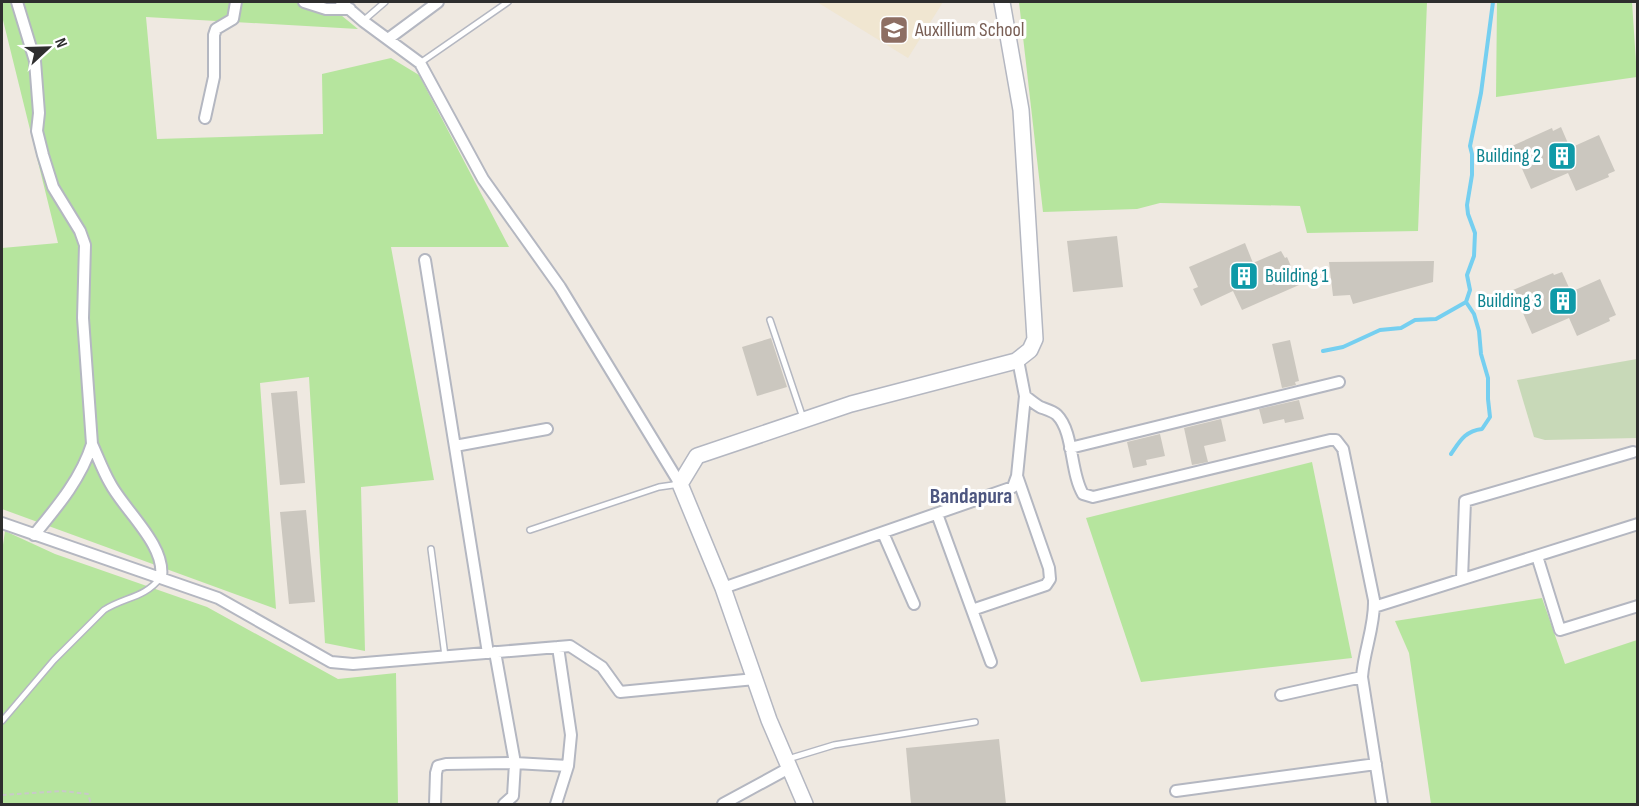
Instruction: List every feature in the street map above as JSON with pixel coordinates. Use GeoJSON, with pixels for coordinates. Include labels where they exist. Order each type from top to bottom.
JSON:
{"type":"FeatureCollection","features":[{"type":"Feature","properties":{"kind":"street"},"geometry":{"type":"LineString","coordinates":[[17,2],[35,61],[39,113],[37,132],[43,155],[53,187],[80,231],[85,245],[84,318],[92,444],[110,483],[140,524],[159,558],[162,567],[161,577]]}},
{"type":"Feature","properties":{"kind":"street"},"geometry":{"type":"LineString","coordinates":[[205,118],[214,77],[214,35],[216,29],[233,19],[236,2]]}},
{"type":"Feature","properties":{"kind":"street"},"geometry":{"type":"LineString","coordinates":[[304,2],[326,9],[350,9]]}},
{"type":"Feature","properties":{"kind":"street"},"geometry":{"type":"LineString","coordinates":[[341,2],[420,63],[483,179],[560,287],[680,484],[723,588],[769,720],[805,804]]}},
{"type":"Feature","properties":{"kind":"street"},"geometry":{"type":"LineString","coordinates":[[388,39],[438,2]]}},
{"type":"Feature","properties":{"kind":"street"},"geometry":{"type":"LineString","coordinates":[[680,484],[697,456],[851,404],[1018,360],[1030,350],[1035,339],[1021,110],[1002,2]]}},
{"type":"Feature","properties":{"kind":"street"},"geometry":{"type":"LineString","coordinates":[[424,261],[491,652],[515,763],[513,796],[504,804]]}},
{"type":"Feature","properties":{"kind":"street"},"geometry":{"type":"LineString","coordinates":[[723,588],[1013,487],[1017,476],[1025,396],[1018,360]]}},
{"type":"Feature","properties":{"kind":"street"},"geometry":{"type":"LineString","coordinates":[[1070,448],[1339,382]]}},
{"type":"Feature","properties":{"kind":"street"},"geometry":{"type":"LineString","coordinates":[[1025,396],[1038,406],[1057,414],[1065,430],[1077,485],[1083,494],[1093,497],[1336,440],[1342,449],[1374,607],[1375,617],[1363,663],[1362,677],[1382,804]]}},
{"type":"Feature","properties":{"kind":"street"},"geometry":{"type":"LineString","coordinates":[[455,446],[547,429]]}},
{"type":"Feature","properties":{"kind":"street"},"geometry":{"type":"LineString","coordinates":[[34,535],[69,491],[87,459],[92,444]]}},
{"type":"Feature","properties":{"kind":"street"},"geometry":{"type":"LineString","coordinates":[[1462,579],[1465,501],[1633,452]]}},
{"type":"Feature","properties":{"kind":"street"},"geometry":{"type":"LineString","coordinates":[[972,610],[1046,585],[1050,579],[1049,568],[1017,476]]}},
{"type":"Feature","properties":{"kind":"street"},"geometry":{"type":"LineString","coordinates":[[937,514],[991,662]]}},
{"type":"Feature","properties":{"kind":"street"},"geometry":{"type":"LineString","coordinates":[[2,523],[218,598],[331,662],[353,664],[570,646],[602,667],[620,692],[755,679]]}},
{"type":"Feature","properties":{"kind":"street"},"geometry":{"type":"LineString","coordinates":[[1374,607],[1638,524]]}},
{"type":"Feature","properties":{"kind":"street"},"geometry":{"type":"LineString","coordinates":[[883,533],[914,604]]}},
{"type":"Feature","properties":{"kind":"street"},"geometry":{"type":"LineString","coordinates":[[1537,556],[1560,630],[1638,606]]}},
{"type":"Feature","properties":{"kind":"street"},"geometry":{"type":"LineString","coordinates":[[556,804],[568,766],[571,735],[558,647]]}},
{"type":"Feature","properties":{"kind":"street"},"geometry":{"type":"LineString","coordinates":[[1281,695],[1362,677]]}},
{"type":"Feature","properties":{"kind":"street"},"geometry":{"type":"LineString","coordinates":[[435,804],[438,766],[515,763],[568,766]]}},
{"type":"Feature","properties":{"kind":"street"},"geometry":{"type":"LineString","coordinates":[[723,804],[788,764]]}},
{"type":"Feature","properties":{"kind":"street"},"geometry":{"type":"LineString","coordinates":[[1176,791],[1376,764]]}},
{"type":"Feature","properties":{"kind":"lane"},"geometry":{"type":"LineString","coordinates":[[363,21],[386,2]]}},
{"type":"Feature","properties":{"kind":"lane"},"geometry":{"type":"LineString","coordinates":[[420,63],[508,2]]}},
{"type":"Feature","properties":{"kind":"lane"},"geometry":{"type":"LineString","coordinates":[[770,320],[804,420]]}},
{"type":"Feature","properties":{"kind":"lane"},"geometry":{"type":"LineString","coordinates":[[530,530],[658,487],[680,484]]}},
{"type":"Feature","properties":{"kind":"lane"},"geometry":{"type":"LineString","coordinates":[[431,549],[445,656]]}},
{"type":"Feature","properties":{"kind":"lane"},"geometry":{"type":"LineString","coordinates":[[2,721],[54,660],[104,610],[145,593],[161,577]]}},
{"type":"Feature","properties":{"kind":"lane"},"geometry":{"type":"LineString","coordinates":[[788,764],[834,745],[975,722]]}},
{"type":"Feature","properties":{"kind":"path"},"geometry":{"type":"LineString","coordinates":[[2,795],[62,791],[88,794],[91,804]]}},
{"type":"Feature","properties":{"kind":"shaded area","name":"Auxillium School"},"geometry":{"type":"Polygon","coordinates":[[[817,2],[943,2],[908,58],[817,2]]]}},
{"type":"Feature","properties":{"kind":"green space"},"geometry":{"type":"Polygon","coordinates":[[[2,2],[325,2],[358,29],[146,17],[157,139],[323,134],[322,74],[391,58],[419,75],[509,247],[391,247],[434,480],[361,487],[365,651],[325,643],[309,377],[260,383],[276,609],[2,509],[2,248],[58,243],[2,16],[2,2]]]}},
{"type":"Feature","properties":{"kind":"green space"},"geometry":{"type":"Polygon","coordinates":[[[1019,2],[1427,2],[1418,231],[1307,233],[1300,206],[1160,203],[1137,209],[1043,212],[1019,2]]]}},
{"type":"Feature","properties":{"kind":"green space"},"geometry":{"type":"Polygon","coordinates":[[[1497,2],[1632,2],[1637,77],[1496,97],[1497,2]]]}},
{"type":"Feature","properties":{"kind":"green space"},"geometry":{"type":"Polygon","coordinates":[[[1637,359],[1637,438],[1545,440],[1534,437],[1517,380],[1637,359]]]}},
{"type":"Feature","properties":{"kind":"green space"},"geometry":{"type":"Polygon","coordinates":[[[1312,462],[1352,658],[1141,682],[1086,518],[1312,462]]]}},
{"type":"Feature","properties":{"kind":"green space"},"geometry":{"type":"Polygon","coordinates":[[[5,531],[55,554],[207,607],[338,679],[396,673],[398,804],[2,804],[2,552],[5,531]]]}},
{"type":"Feature","properties":{"kind":"green space"},"geometry":{"type":"Polygon","coordinates":[[[1542,598],[1565,664],[1637,640],[1637,804],[1431,804],[1409,653],[1395,621],[1542,598]]]}},
{"type":"Feature","properties":{"kind":"building","name":"Building 2"},"geometry":{"type":"Polygon","coordinates":[[[1561,127],[1570,148],[1599,135],[1615,171],[1608,174],[1609,177],[1576,191],[1568,173],[1531,189],[1512,146],[1552,128],[1553,131],[1561,127]]]}},
{"type":"Feature","properties":{"kind":"building"},"geometry":{"type":"Polygon","coordinates":[[[1117,236],[1123,287],[1073,292],[1067,241],[1117,236]]]}},
{"type":"Feature","properties":{"kind":"building","name":"Building 1"},"geometry":{"type":"Polygon","coordinates":[[[1245,243],[1253,263],[1281,251],[1285,258],[1287,257],[1299,285],[1242,310],[1233,291],[1201,306],[1193,289],[1198,287],[1189,267],[1245,243]]]}},
{"type":"Feature","properties":{"kind":"building"},"geometry":{"type":"Polygon","coordinates":[[[1434,261],[1433,282],[1353,304],[1350,295],[1333,296],[1329,262],[1434,261]]]}},
{"type":"Feature","properties":{"kind":"building","name":"Building 3"},"geometry":{"type":"Polygon","coordinates":[[[1562,272],[1571,292],[1600,279],[1616,315],[1609,318],[1610,321],[1577,336],[1569,318],[1532,334],[1513,290],[1553,273],[1554,275],[1562,272]]]}},
{"type":"Feature","properties":{"kind":"building"},"geometry":{"type":"Polygon","coordinates":[[[771,338],[787,387],[757,396],[742,347],[771,338]]]}},
{"type":"Feature","properties":{"kind":"building"},"geometry":{"type":"Polygon","coordinates":[[[1290,340],[1299,381],[1295,382],[1296,385],[1282,388],[1272,344],[1290,340]]]}},
{"type":"Feature","properties":{"kind":"building"},"geometry":{"type":"Polygon","coordinates":[[[297,391],[305,483],[280,485],[271,393],[297,391]]]}},
{"type":"Feature","properties":{"kind":"building"},"geometry":{"type":"Polygon","coordinates":[[[1299,400],[1304,419],[1285,423],[1284,419],[1263,424],[1259,409],[1299,400]]]}},
{"type":"Feature","properties":{"kind":"building"},"geometry":{"type":"Polygon","coordinates":[[[1221,419],[1226,441],[1204,446],[1208,462],[1192,465],[1184,428],[1221,419]]]}},
{"type":"Feature","properties":{"kind":"building"},"geometry":{"type":"Polygon","coordinates":[[[1160,434],[1165,456],[1146,460],[1147,465],[1133,468],[1127,442],[1160,434]]]}},
{"type":"Feature","properties":{"kind":"building"},"geometry":{"type":"Polygon","coordinates":[[[306,510],[315,602],[289,604],[280,512],[306,510]]]}},
{"type":"Feature","properties":{"kind":"building"},"geometry":{"type":"Polygon","coordinates":[[[999,739],[1006,804],[911,804],[906,748],[999,739]]]}},
{"type":"Feature","properties":{"kind":"waterway"},"geometry":{"type":"LineString","coordinates":[[1323,351],[1343,347],[1380,330],[1401,328],[1415,320],[1436,319],[1466,302],[1470,290],[1467,275],[1474,256],[1475,233],[1467,205],[1472,175],[1470,146],[1481,93],[1493,2]]}},
{"type":"Feature","properties":{"kind":"waterway"},"geometry":{"type":"LineString","coordinates":[[1451,454],[1464,437],[1482,429],[1490,417],[1488,378],[1481,354],[1479,331],[1474,314],[1466,302]]}},
{"type":"Feature","properties":{"kind":"place","name":"Auxillium School"},"geometry":{"type":"Point","coordinates":[894,30]}},
{"type":"Feature","properties":{"kind":"place","name":"Building 2"},"geometry":{"type":"Point","coordinates":[1562,156]}},
{"type":"Feature","properties":{"kind":"place","name":"Building 1"},"geometry":{"type":"Point","coordinates":[1244,276]}},
{"type":"Feature","properties":{"kind":"place","name":"Building 3"},"geometry":{"type":"Point","coordinates":[1563,301]}},
{"type":"Feature","properties":{"kind":"district","name":"Bandapura"},"geometry":{"type":"Point","coordinates":[971,496]}}]}
